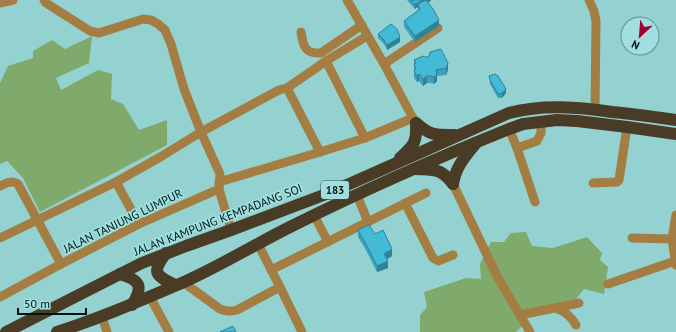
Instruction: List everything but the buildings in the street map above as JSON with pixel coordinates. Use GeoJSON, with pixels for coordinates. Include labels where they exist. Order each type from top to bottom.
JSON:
{"type":"FeatureCollection","features":[{"type":"Feature","properties":{"kind":"highway","name":"JALAN KAMPUNG KEMPADANG SOI"},"geometry":{"type":"LineString","coordinates":[[6,332],[120,274],[166,253],[329,193],[509,113],[523,109],[572,107],[676,120]]}},
{"type":"Feature","properties":{"kind":"highway","name":"183"},"geometry":{"type":"LineString","coordinates":[[58,332],[102,317],[150,297],[357,195],[477,142],[523,124],[556,120],[627,127],[676,134]]}},
{"type":"Feature","properties":{"kind":"highway"},"geometry":{"type":"LineString","coordinates":[[414,121],[425,131],[433,134],[459,135]]}},
{"type":"Feature","properties":{"kind":"highway"},"geometry":{"type":"LineString","coordinates":[[393,165],[412,147],[415,142],[416,135],[414,121]]}},
{"type":"Feature","properties":{"kind":"highway"},"geometry":{"type":"LineString","coordinates":[[453,184],[454,176],[462,161],[477,142]]}},
{"type":"Feature","properties":{"kind":"highway"},"geometry":{"type":"LineString","coordinates":[[414,169],[435,170],[442,173],[453,184]]}},
{"type":"Feature","properties":{"kind":"highway"},"geometry":{"type":"LineString","coordinates":[[166,253],[157,267],[158,274],[162,279],[179,284]]}},
{"type":"Feature","properties":{"kind":"highway"},"geometry":{"type":"LineString","coordinates":[[120,274],[132,278],[138,284],[139,292],[132,305]]}},
{"type":"Feature","properties":{"kind":"street"},"geometry":{"type":"LineString","coordinates":[[0,4],[13,0]]}},
{"type":"Feature","properties":{"kind":"street"},"geometry":{"type":"LineString","coordinates":[[44,0],[46,3],[90,31],[99,33],[143,19],[151,20],[165,30],[184,90],[220,174],[219,185],[231,230]]}},
{"type":"Feature","properties":{"kind":"street"},"geometry":{"type":"LineString","coordinates":[[347,0],[384,64],[414,121]]}},
{"type":"Feature","properties":{"kind":"street"},"geometry":{"type":"LineString","coordinates":[[589,0],[594,11],[596,21],[595,109]]}},
{"type":"Feature","properties":{"kind":"street"},"geometry":{"type":"LineString","coordinates":[[301,32],[304,47],[309,52],[321,53],[362,26]]}},
{"type":"Feature","properties":{"kind":"street"},"geometry":{"type":"LineString","coordinates":[[384,64],[438,28]]}},
{"type":"Feature","properties":{"kind":"street"},"geometry":{"type":"LineString","coordinates":[[0,238],[116,182],[201,132],[279,90],[287,88],[326,61],[368,36]]}},
{"type":"Feature","properties":{"kind":"street"},"geometry":{"type":"LineString","coordinates":[[326,61],[365,138]]}},
{"type":"Feature","properties":{"kind":"street"},"geometry":{"type":"LineString","coordinates":[[287,88],[320,152]]}},
{"type":"Feature","properties":{"kind":"street","name":"JALAN TANJUNG LUMPUR"},"geometry":{"type":"LineString","coordinates":[[0,297],[139,224],[219,185],[414,121]]}},
{"type":"Feature","properties":{"kind":"street"},"geometry":{"type":"LineString","coordinates":[[517,148],[537,141],[541,133],[541,121]]}},
{"type":"Feature","properties":{"kind":"street"},"geometry":{"type":"LineString","coordinates":[[594,183],[616,182],[619,180],[627,127]]}},
{"type":"Feature","properties":{"kind":"street"},"geometry":{"type":"LineString","coordinates":[[509,129],[535,202]]}},
{"type":"Feature","properties":{"kind":"street"},"geometry":{"type":"LineString","coordinates":[[0,186],[9,182],[18,184],[61,264]]}},
{"type":"Feature","properties":{"kind":"street"},"geometry":{"type":"LineString","coordinates":[[116,182],[139,224]]}},
{"type":"Feature","properties":{"kind":"street"},"geometry":{"type":"LineString","coordinates":[[453,184],[477,237],[498,278],[520,315],[526,330]]}},
{"type":"Feature","properties":{"kind":"street"},"geometry":{"type":"LineString","coordinates":[[271,270],[426,193]]}},
{"type":"Feature","properties":{"kind":"street"},"geometry":{"type":"LineString","coordinates":[[357,195],[368,222]]}},
{"type":"Feature","properties":{"kind":"street"},"geometry":{"type":"LineString","coordinates":[[405,203],[433,258],[438,261],[453,255]]}},
{"type":"Feature","properties":{"kind":"street"},"geometry":{"type":"LineString","coordinates":[[314,215],[328,242]]}},
{"type":"Feature","properties":{"kind":"street"},"geometry":{"type":"LineString","coordinates":[[608,284],[675,263],[672,239],[676,215]]}},
{"type":"Feature","properties":{"kind":"street"},"geometry":{"type":"LineString","coordinates":[[632,238],[672,239]]}},
{"type":"Feature","properties":{"kind":"street"},"geometry":{"type":"LineString","coordinates":[[258,244],[302,332]]}},
{"type":"Feature","properties":{"kind":"street"},"geometry":{"type":"LineString","coordinates":[[179,284],[220,309],[226,311],[237,310],[280,287]]}},
{"type":"Feature","properties":{"kind":"street"},"geometry":{"type":"LineString","coordinates":[[150,297],[169,332]]}},
{"type":"Feature","properties":{"kind":"street"},"geometry":{"type":"LineString","coordinates":[[520,315],[579,303]]}},
{"type":"Feature","properties":{"kind":"street"},"geometry":{"type":"LineString","coordinates":[[554,308],[562,310],[572,317],[576,325]]}},
{"type":"Feature","properties":{"kind":"street"},"geometry":{"type":"LineString","coordinates":[[102,317],[107,332]]}},
{"type":"Feature","properties":{"kind":"green space"},"geometry":{"type":"Polygon","coordinates":[[[92,36],[89,63],[56,78],[61,90],[98,70],[112,74],[111,99],[123,104],[139,130],[167,120],[167,145],[40,212],[23,178],[7,161],[0,164],[0,83],[8,66],[33,58],[33,51],[52,40],[65,49],[92,36]]]}},
{"type":"Feature","properties":{"kind":"green space"},"geometry":{"type":"Polygon","coordinates":[[[526,232],[532,246],[553,248],[587,237],[602,253],[600,260],[608,267],[604,294],[584,289],[576,299],[514,313],[522,326],[516,332],[420,332],[420,315],[427,307],[424,292],[466,278],[481,279],[480,264],[491,242],[504,242],[511,233],[526,232]]]}}]}
